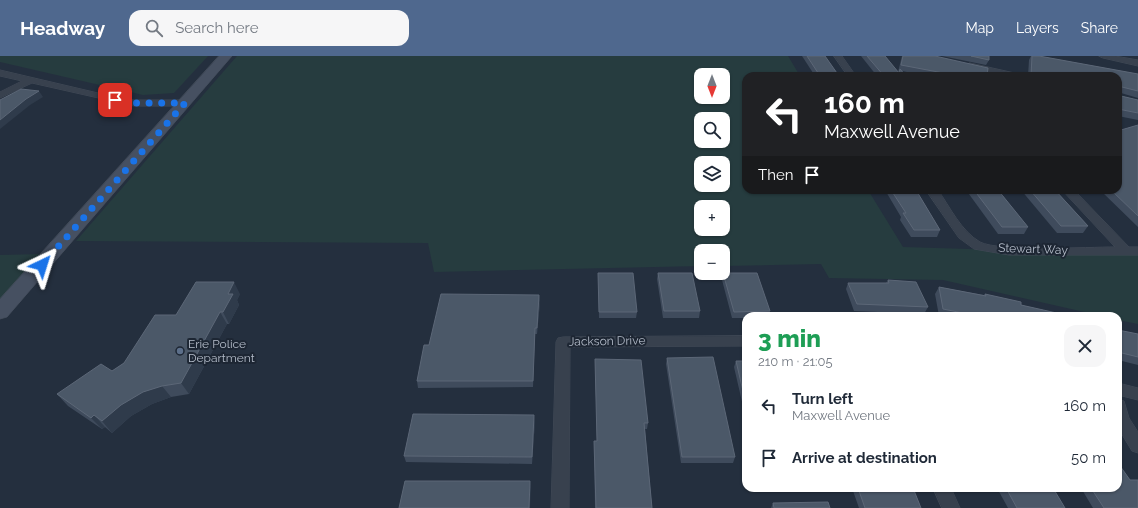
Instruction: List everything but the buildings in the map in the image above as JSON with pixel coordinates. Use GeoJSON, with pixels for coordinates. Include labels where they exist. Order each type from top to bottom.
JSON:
{"type":"FeatureCollection","features":[{"type":"Feature","properties":{"kind":"main road"},"geometry":{"type":"LineString","coordinates":[[0,312],[226,56]]}},
{"type":"Feature","properties":{"kind":"street"},"geometry":{"type":"LineString","coordinates":[[838,56],[849,72]]}},
{"type":"Feature","properties":{"kind":"street"},"geometry":{"type":"LineString","coordinates":[[1103,56],[1138,63]]}},
{"type":"Feature","properties":{"kind":"street"},"geometry":{"type":"LineString","coordinates":[[961,64],[993,72]]}},
{"type":"Feature","properties":{"kind":"street"},"geometry":{"type":"LineString","coordinates":[[0,73],[115,100],[134,103],[185,103]]}},
{"type":"Feature","properties":{"kind":"street"},"geometry":{"type":"LineString","coordinates":[[0,95],[31,80]]}},
{"type":"Feature","properties":{"kind":"street","name":"Stewart Way"},"geometry":{"type":"LineString","coordinates":[[935,194],[963,234],[978,246],[1009,251],[1132,251]]}},
{"type":"Feature","properties":{"kind":"street"},"geometry":{"type":"LineString","coordinates":[[1072,194],[1132,251]]}},
{"type":"Feature","properties":{"kind":"street","name":"Jackson Drive"},"geometry":{"type":"LineString","coordinates":[[560,508],[563,342],[742,341]]}},
{"type":"Feature","properties":{"kind":"street"},"geometry":{"type":"LineString","coordinates":[[1122,390],[1138,394]]}},
{"type":"Feature","properties":{"kind":"street"},"geometry":{"type":"LineString","coordinates":[[1122,420],[1138,446]]}},
{"type":"Feature","properties":{"kind":"street"},"geometry":{"type":"LineString","coordinates":[[944,492],[951,508]]}},
{"type":"Feature","properties":{"kind":"green space"},"geometry":{"type":"Polygon","coordinates":[[[0,56],[208,56],[174,93],[143,95],[0,62],[0,56]]]}},
{"type":"Feature","properties":{"kind":"green space"},"geometry":{"type":"Polygon","coordinates":[[[237,56],[788,56],[798,72],[742,72],[742,194],[870,194],[903,247],[1138,254],[1138,324],[1122,321],[1122,312],[1084,312],[943,280],[829,278],[821,264],[730,266],[730,244],[694,244],[694,266],[434,272],[428,243],[76,241],[237,56]]]}},
{"type":"Feature","properties":{"kind":"green space"},"geometry":{"type":"Polygon","coordinates":[[[43,254],[0,305],[0,255],[43,254]]]}},
{"type":"Feature","properties":{"kind":"place","name":"Erie Police Department"},"geometry":{"type":"Point","coordinates":[180,351]}},
{"type":"Feature","properties":{"kind":"route"},"geometry":{"type":"LineString","coordinates":[[42,265],[185,103],[134,103],[115,100]]}}]}
